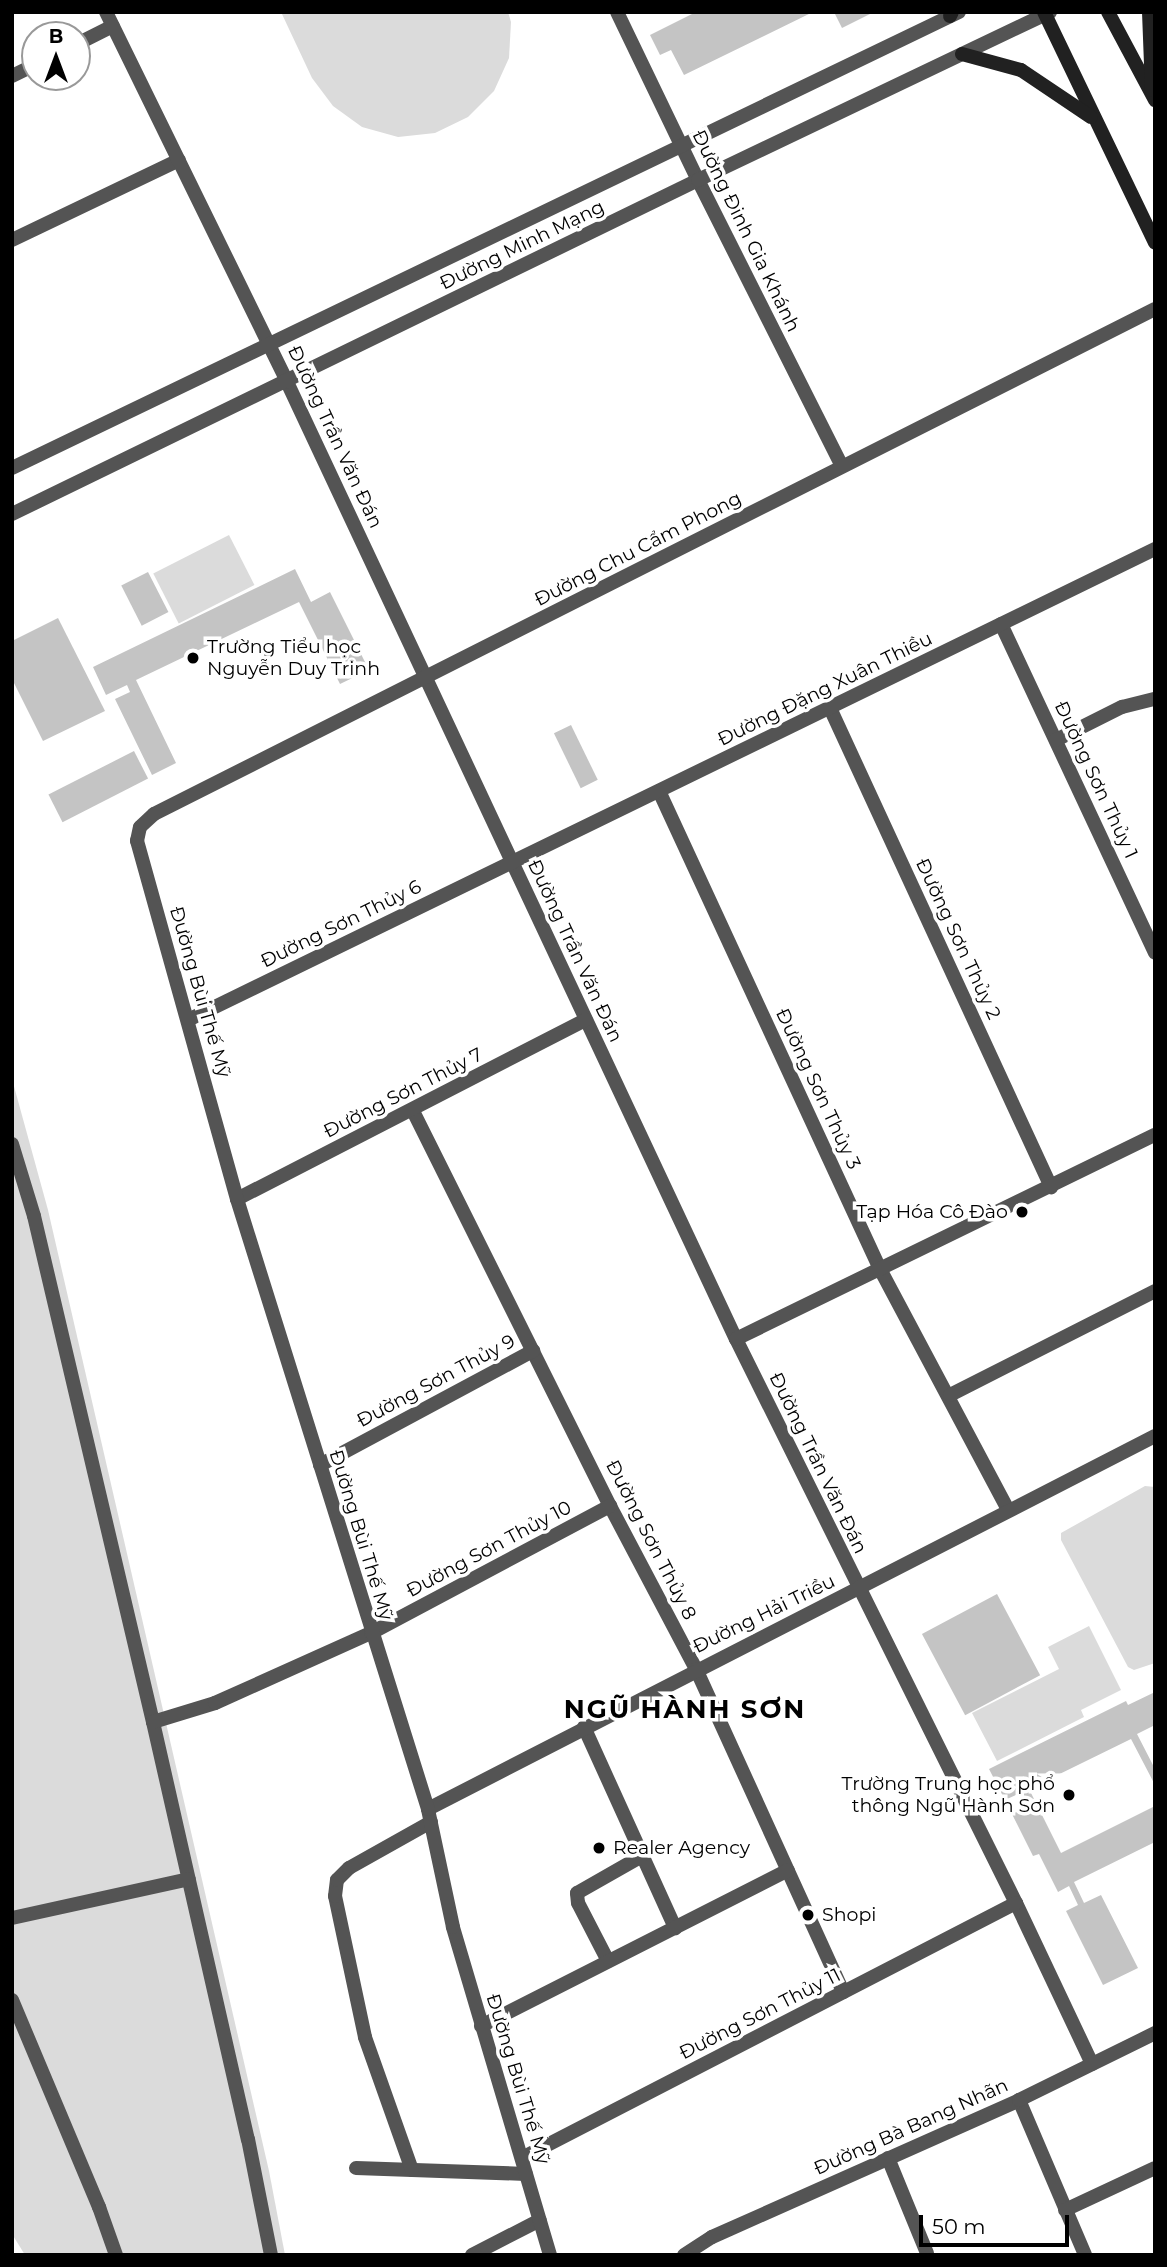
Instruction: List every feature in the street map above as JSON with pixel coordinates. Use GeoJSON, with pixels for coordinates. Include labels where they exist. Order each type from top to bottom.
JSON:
{"type":"FeatureCollection","features":[{"type":"Feature","properties":{"kind":"main road"},"geometry":{"type":"LineString","coordinates":[[1108,12],[1153,97]]}},
{"type":"Feature","properties":{"kind":"main road"},"geometry":{"type":"LineString","coordinates":[[1149,12],[1153,97]]}},
{"type":"Feature","properties":{"kind":"main road"},"geometry":{"type":"LineString","coordinates":[[1046,13],[1155,243]]}},
{"type":"Feature","properties":{"kind":"main road"},"geometry":{"type":"LineString","coordinates":[[962,54],[1021,70],[1094,119]]}},
{"type":"Feature","properties":{"kind":"street","name":"Đường Trần Văn Đán"},"geometry":{"type":"LineString","coordinates":[[106,12],[287,382],[736,1339],[1016,1903],[1092,2064]]}},
{"type":"Feature","properties":{"kind":"street","name":"Đường Đinh Gia Khánh"},"geometry":{"type":"LineString","coordinates":[[617,12],[842,466]]}},
{"type":"Feature","properties":{"kind":"street","name":"Đường Minh Mạng"},"geometry":{"type":"LineString","coordinates":[[12,514],[1046,13]]}},
{"type":"Feature","properties":{"kind":"street","name":"Đường Minh Mạng"},"geometry":{"type":"LineString","coordinates":[[12,468],[954,14]]}},
{"type":"Feature","properties":{"kind":"street"},"geometry":{"type":"LineString","coordinates":[[91,37],[113,26]]}},
{"type":"Feature","properties":{"kind":"street"},"geometry":{"type":"LineString","coordinates":[[12,240],[179,160]]}},
{"type":"Feature","properties":{"kind":"street","name":"Đường Chu Cẩm Phong"},"geometry":{"type":"LineString","coordinates":[[140,827],[154,814],[425,680],[1155,309]]}},
{"type":"Feature","properties":{"kind":"street","name":"Đường Đặng Xuân Thiều"},"geometry":{"type":"LineString","coordinates":[[512,862],[1155,549]]}},
{"type":"Feature","properties":{"kind":"street","name":"Đường Sơn Thủy 1"},"geometry":{"type":"LineString","coordinates":[[1001,624],[1155,953]]}},
{"type":"Feature","properties":{"kind":"street"},"geometry":{"type":"LineString","coordinates":[[1056,740],[1122,707],[1155,699]]}},
{"type":"Feature","properties":{"kind":"street","name":"Đường Sơn Thủy 2"},"geometry":{"type":"LineString","coordinates":[[830,708],[1051,1187]]}},
{"type":"Feature","properties":{"kind":"street","name":"Đường Sơn Thủy 3"},"geometry":{"type":"LineString","coordinates":[[659,791],[880,1269],[950,1395],[1009,1510]]}},
{"type":"Feature","properties":{"kind":"street","name":"Đường Bùi Thế Mỹ"},"geometry":{"type":"LineString","coordinates":[[140,827],[137,841],[236,1199],[429,1816],[453,1927],[550,2255]]}},
{"type":"Feature","properties":{"kind":"street","name":"Đường Sơn Thủy 6"},"geometry":{"type":"LineString","coordinates":[[188,1020],[512,862]]}},
{"type":"Feature","properties":{"kind":"street","name":"Đường Sơn Thủy 7"},"geometry":{"type":"LineString","coordinates":[[236,1199],[586,1020]]}},
{"type":"Feature","properties":{"kind":"street","name":"Đường Sơn Thủy 8"},"geometry":{"type":"LineString","coordinates":[[412,1111],[610,1506],[696,1669],[844,1992]]}},
{"type":"Feature","properties":{"kind":"street"},"geometry":{"type":"LineString","coordinates":[[736,1339],[1155,1135]]}},
{"type":"Feature","properties":{"kind":"street"},"geometry":{"type":"LineString","coordinates":[[12,1144],[34,1216],[153,1722],[248,2139],[271,2255]]}},
{"type":"Feature","properties":{"kind":"street"},"geometry":{"type":"LineString","coordinates":[[950,1395],[1155,1291]]}},
{"type":"Feature","properties":{"kind":"street","name":"Đường Sơn Thủy 9"},"geometry":{"type":"LineString","coordinates":[[320,1465],[533,1351]]}},
{"type":"Feature","properties":{"kind":"street","name":"Đường Hải Triều"},"geometry":{"type":"LineString","coordinates":[[412,2170],[365,2037],[335,1896],[337,1880],[349,1868],[429,1816],[584,1727],[859,1590],[1155,1436]]}},
{"type":"Feature","properties":{"kind":"street","name":"Đường Sơn Thủy 10"},"geometry":{"type":"LineString","coordinates":[[153,1722],[215,1703],[371,1633],[610,1506]]}},
{"type":"Feature","properties":{"kind":"street"},"geometry":{"type":"LineString","coordinates":[[584,1727],[640,1857],[675,1928]]}},
{"type":"Feature","properties":{"kind":"street"},"geometry":{"type":"LineString","coordinates":[[608,1961],[578,1903],[577,1893],[640,1857]]}},
{"type":"Feature","properties":{"kind":"street"},"geometry":{"type":"LineString","coordinates":[[481,2026],[788,1870]]}},
{"type":"Feature","properties":{"kind":"street"},"geometry":{"type":"LineString","coordinates":[[12,1918],[189,1879]]}},
{"type":"Feature","properties":{"kind":"street","name":"Đường Sơn Thủy 11"},"geometry":{"type":"LineString","coordinates":[[522,2158],[1016,1903]]}},
{"type":"Feature","properties":{"kind":"street"},"geometry":{"type":"LineString","coordinates":[[12,2000],[99,2207],[116,2255]]}},
{"type":"Feature","properties":{"kind":"street","name":"Đường Bà Bang Nhãn"},"geometry":{"type":"LineString","coordinates":[[684,2255],[712,2237],[1019,2100],[1155,2033]]}},
{"type":"Feature","properties":{"kind":"street"},"geometry":{"type":"LineString","coordinates":[[1019,2100],[1084,2255]]}},
{"type":"Feature","properties":{"kind":"street"},"geometry":{"type":"LineString","coordinates":[[888,2158],[927,2253]]}},
{"type":"Feature","properties":{"kind":"street"},"geometry":{"type":"LineString","coordinates":[[356,2168],[526,2174]]}},
{"type":"Feature","properties":{"kind":"street"},"geometry":{"type":"LineString","coordinates":[[1065,2210],[1155,2168]]}},
{"type":"Feature","properties":{"kind":"street"},"geometry":{"type":"LineString","coordinates":[[472,2255],[540,2220]]}},
{"type":"Feature","properties":{"kind":"shaded area"},"geometry":{"type":"Polygon","coordinates":[[[281,12],[508,12],[511,22],[509,58],[494,91],[468,117],[435,133],[398,137],[362,127],[333,106],[312,78],[281,12]]]}},
{"type":"Feature","properties":{"kind":"shaded area"},"geometry":{"type":"Polygon","coordinates":[[[229,535],[254,585],[179,623],[153,574],[229,535]]]}},
{"type":"Feature","properties":{"kind":"shaded area"},"geometry":{"type":"Polygon","coordinates":[[[12,1079],[48,1210],[269,2171],[285,2255],[25,2255],[12,2234],[12,1079]]]}},
{"type":"Feature","properties":{"kind":"shaded area"},"geometry":{"type":"Polygon","coordinates":[[[1145,1486],[1155,1487],[1155,1663],[1134,1670],[1128,1667],[1061,1540],[1061,1533],[1145,1486]]]}},
{"type":"Feature","properties":{"kind":"shaded area"},"geometry":{"type":"Polygon","coordinates":[[[1089,1626],[1121,1690],[1081,1710],[1084,1717],[997,1761],[972,1713],[1059,1669],[1048,1647],[1089,1626]]]}},
{"type":"Feature","properties":{"kind":"building"},"geometry":{"type":"Polygon","coordinates":[[[696,12],[813,12],[684,75],[671,50],[660,55],[650,35],[696,12]]]}},
{"type":"Feature","properties":{"kind":"building"},"geometry":{"type":"Polygon","coordinates":[[[834,12],[874,12],[842,28],[834,12]]]}},
{"type":"Feature","properties":{"kind":"building"},"geometry":{"type":"Polygon","coordinates":[[[295,569],[311,602],[330,592],[369,670],[340,684],[299,602],[136,680],[176,763],[152,775],[115,699],[130,692],[127,685],[106,695],[93,667],[295,569]]]}},
{"type":"Feature","properties":{"kind":"building"},"geometry":{"type":"Polygon","coordinates":[[[148,572],[168,612],[142,626],[121,586],[148,572]]]}},
{"type":"Feature","properties":{"kind":"building"},"geometry":{"type":"Polygon","coordinates":[[[58,618],[105,711],[43,741],[12,679],[12,641],[58,618]]]}},
{"type":"Feature","properties":{"kind":"building"},"geometry":{"type":"Polygon","coordinates":[[[571,725],[598,780],[581,788],[554,733],[571,725]]]}},
{"type":"Feature","properties":{"kind":"building"},"geometry":{"type":"Polygon","coordinates":[[[134,751],[148,779],[63,822],[48,795],[134,751]]]}},
{"type":"Feature","properties":{"kind":"building"},"geometry":{"type":"Polygon","coordinates":[[[997,1594],[1040,1675],[965,1715],[922,1634],[997,1594]]]}},
{"type":"Feature","properties":{"kind":"building"},"geometry":{"type":"Polygon","coordinates":[[[1155,1692],[1155,1725],[1137,1734],[1155,1769],[1155,1785],[1131,1739],[1029,1789],[1061,1853],[1155,1806],[1155,1842],[1074,1882],[1084,1903],[1101,1895],[1138,1968],[1103,1985],[1066,1911],[1078,1905],[1069,1886],[1058,1892],[1039,1854],[1033,1856],[1012,1814],[1029,1806],[1022,1792],[1005,1800],[989,1769],[1126,1701],[1128,1705],[1155,1692]]]}},
{"type":"Feature","properties":{"kind":"place","name":"Trường Tiểu học Nguyễn Duy Trinh"},"geometry":{"type":"Point","coordinates":[193,658]}},
{"type":"Feature","properties":{"kind":"place","name":"Tạp Hóa Cô Đào"},"geometry":{"type":"Point","coordinates":[1022,1212]}},
{"type":"Feature","properties":{"kind":"place","name":"Trường Trung học phổ thông Ngũ Hành Sơn"},"geometry":{"type":"Point","coordinates":[1069,1795]}},
{"type":"Feature","properties":{"kind":"place","name":"Realer Agency"},"geometry":{"type":"Point","coordinates":[599,1848]}},
{"type":"Feature","properties":{"kind":"place","name":"Shopi"},"geometry":{"type":"Point","coordinates":[808,1915]}},
{"type":"Feature","properties":{"kind":"district","name":"NGŨ HÀNH SƠN"},"geometry":{"type":"Point","coordinates":[685,1710]}}]}
